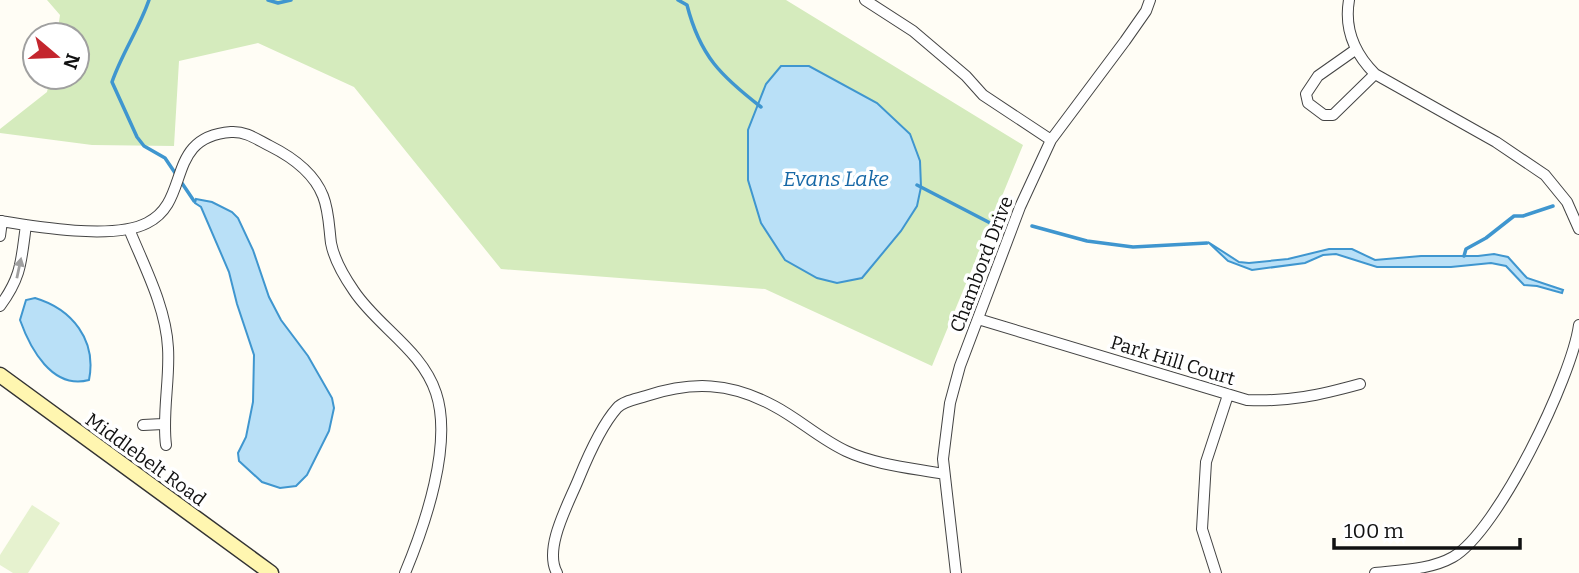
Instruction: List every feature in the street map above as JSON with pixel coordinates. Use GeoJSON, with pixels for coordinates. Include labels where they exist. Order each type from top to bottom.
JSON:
{"type":"FeatureCollection","features":[{"type":"Feature","properties":{"kind":"street"},"geometry":{"type":"LineString","coordinates":[[865,0],[913,30],[966,76],[983,95],[1051,139]]}},
{"type":"Feature","properties":{"kind":"street","name":"Chambord Drive"},"geometry":{"type":"LineString","coordinates":[[956,573],[943,459],[950,403],[960,366],[1020,207],[1051,139],[1125,41],[1146,11],[1150,0]]}},
{"type":"Feature","properties":{"kind":"street"},"geometry":{"type":"LineString","coordinates":[[1349,0],[1348,23],[1355,50],[1375,74],[1496,142],[1545,175],[1567,202],[1579,229]]}},
{"type":"Feature","properties":{"kind":"street"},"geometry":{"type":"LineString","coordinates":[[1355,50],[1318,76],[1306,94],[1308,103],[1315,111],[1333,115],[1375,74]]}},
{"type":"Feature","properties":{"kind":"street"},"geometry":{"type":"LineString","coordinates":[[0,236],[1,221],[81,231],[129,229],[147,223],[160,213],[171,197],[186,156],[197,143],[214,136],[230,132],[244,133],[294,159],[310,175],[323,196],[332,247],[352,289],[365,306],[416,357],[436,394],[442,441],[425,515],[405,573]]}},
{"type":"Feature","properties":{"kind":"street"},"geometry":{"type":"LineString","coordinates":[[0,306],[13,289],[20,271],[26,225]]}},
{"type":"Feature","properties":{"kind":"street"},"geometry":{"type":"LineString","coordinates":[[129,229],[156,293],[168,343],[169,376],[163,424],[166,445]]}},
{"type":"Feature","properties":{"kind":"street","name":"Park Hill Court"},"geometry":{"type":"LineString","coordinates":[[978,319],[1247,400],[1278,402],[1360,384]]}},
{"type":"Feature","properties":{"kind":"street"},"geometry":{"type":"LineString","coordinates":[[1375,573],[1430,566],[1452,557],[1470,544],[1491,518],[1557,397],[1568,370],[1579,325]]}},
{"type":"Feature","properties":{"kind":"street","name":"Middlebelt Road"},"geometry":{"type":"LineString","coordinates":[[0,375],[271,573]]}},
{"type":"Feature","properties":{"kind":"street"},"geometry":{"type":"LineString","coordinates":[[557,573],[551,552],[591,450],[618,406],[668,389],[690,385],[740,391],[775,406],[816,435],[847,452],[880,463],[944,474]]}},
{"type":"Feature","properties":{"kind":"street"},"geometry":{"type":"LineString","coordinates":[[1216,573],[1202,529],[1206,462],[1228,395]]}},
{"type":"Feature","properties":{"kind":"street"},"geometry":{"type":"LineString","coordinates":[[143,425],[163,424]]}},
{"type":"Feature","properties":{"kind":"green space"},"geometry":{"type":"Polygon","coordinates":[[[47,0],[786,0],[1023,145],[932,366],[765,289],[501,269],[354,87],[258,43],[179,61],[174,146],[92,145],[0,133],[0,129],[47,91],[91,91],[91,21],[59,21],[60,15],[47,0]]]}},
{"type":"Feature","properties":{"kind":"green space"},"geometry":{"type":"Polygon","coordinates":[[[32,505],[60,523],[28,573],[13,573],[0,565],[0,555],[32,505]]]}},
{"type":"Feature","properties":{"kind":"water","name":"Evans Lake"},"geometry":{"type":"Polygon","coordinates":[[[781,66],[809,66],[877,103],[910,134],[920,161],[921,187],[917,206],[901,231],[862,278],[837,283],[817,278],[785,260],[761,223],[748,180],[748,130],[766,84],[781,66]]]}},
{"type":"Feature","properties":{"kind":"water"},"geometry":{"type":"Polygon","coordinates":[[[196,199],[212,202],[238,218],[253,250],[269,297],[281,320],[308,356],[332,398],[334,408],[329,431],[307,475],[296,486],[280,488],[262,482],[239,461],[238,453],[246,437],[253,402],[254,355],[229,272],[201,207],[195,203],[196,199]]]}},
{"type":"Feature","properties":{"kind":"water"},"geometry":{"type":"Polygon","coordinates":[[[1208,242],[1239,262],[1249,263],[1288,259],[1329,249],[1352,249],[1375,260],[1494,254],[1508,257],[1527,278],[1563,290],[1562,293],[1524,285],[1506,266],[1491,263],[1451,267],[1377,267],[1336,254],[1323,255],[1305,263],[1252,270],[1228,261],[1208,242]]]}},
{"type":"Feature","properties":{"kind":"water"},"geometry":{"type":"Polygon","coordinates":[[[35,298],[60,310],[79,328],[89,352],[89,380],[64,379],[54,373],[36,354],[20,320],[26,300],[35,298]]]}},
{"type":"Feature","properties":{"kind":"waterway"},"geometry":{"type":"LineString","coordinates":[[149,0],[112,82],[137,137],[144,146],[165,158],[194,201]]}},
{"type":"Feature","properties":{"kind":"waterway"},"geometry":{"type":"LineString","coordinates":[[268,0],[278,3],[291,0]]}},
{"type":"Feature","properties":{"kind":"waterway"},"geometry":{"type":"LineString","coordinates":[[678,0],[687,5],[698,38],[714,64],[761,107]]}},
{"type":"Feature","properties":{"kind":"waterway"},"geometry":{"type":"LineString","coordinates":[[917,185],[996,226]]}},
{"type":"Feature","properties":{"kind":"waterway"},"geometry":{"type":"LineString","coordinates":[[1464,256],[1466,249],[1486,238],[1514,216],[1523,216],[1553,206]]}},
{"type":"Feature","properties":{"kind":"waterway"},"geometry":{"type":"LineString","coordinates":[[1032,226],[1087,241],[1133,247],[1207,243]]}}]}
